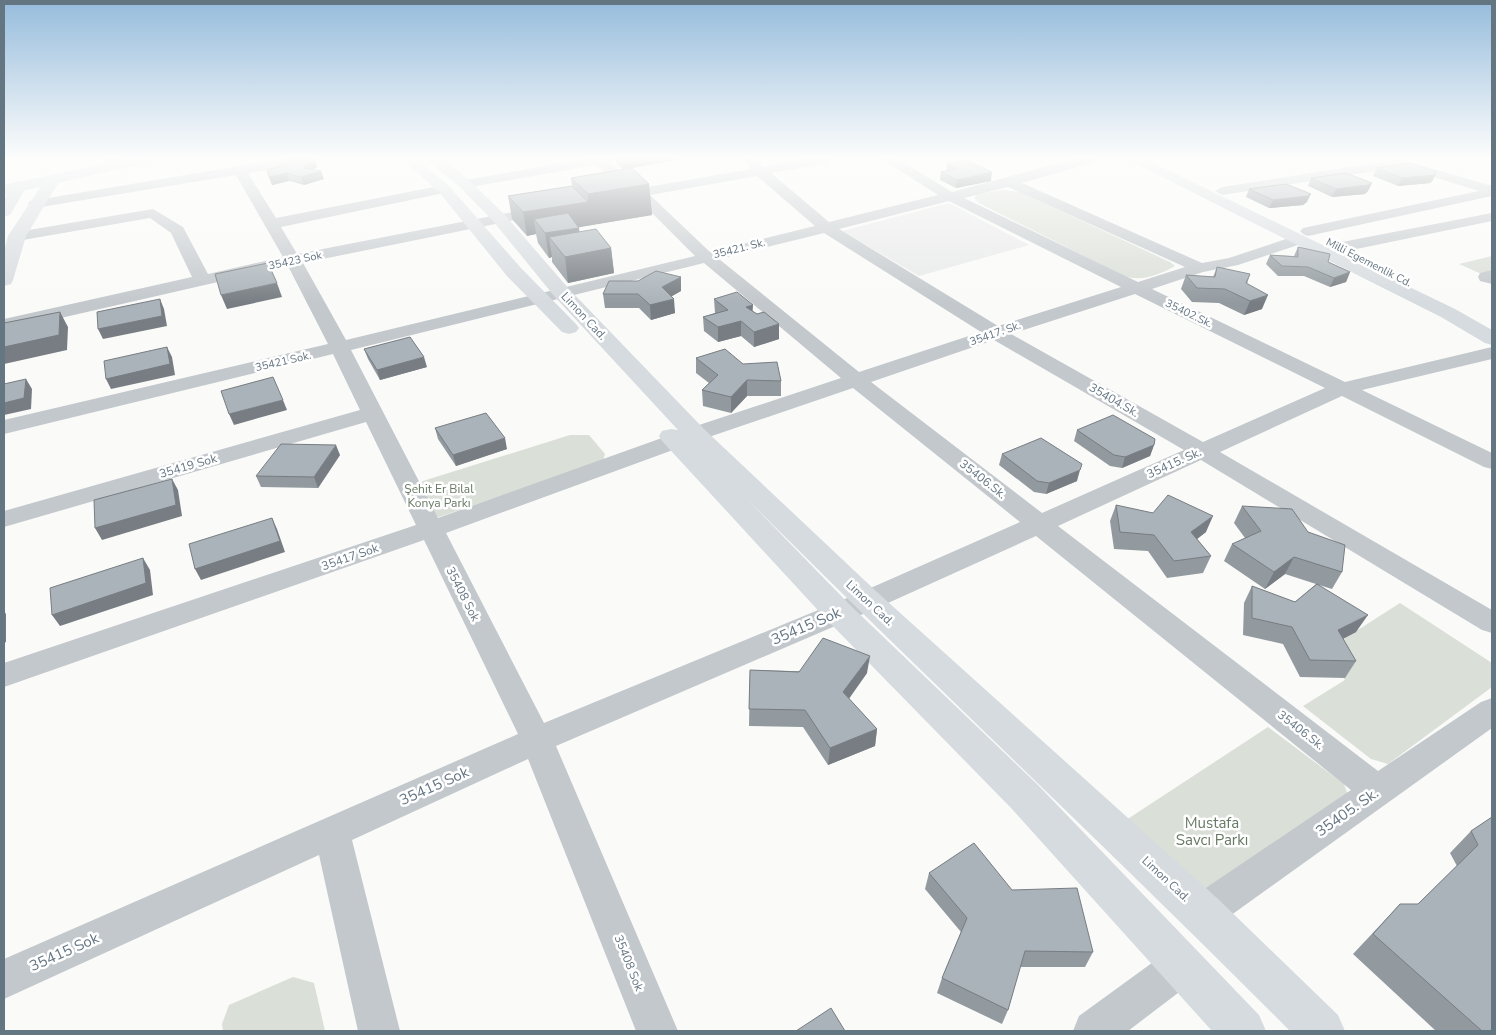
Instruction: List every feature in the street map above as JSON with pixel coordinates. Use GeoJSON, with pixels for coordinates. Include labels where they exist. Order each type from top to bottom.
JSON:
{"type":"FeatureCollection","features":[{"type":"Feature","properties":{"kind":"main road"},"geometry":{"type":"LineString","coordinates":[[4,280],[17,236],[33,207]]}},
{"type":"Feature","properties":{"kind":"main road","name":"Limon Cad."},"geometry":{"type":"LineString","coordinates":[[473,207],[552,296],[685,438],[853,606],[1025,797],[1243,1031]]}},
{"type":"Feature","properties":{"kind":"main road"},"geometry":{"type":"LineString","coordinates":[[1240,207],[1303,236],[1448,313],[1492,347]]}},
{"type":"Feature","properties":{"kind":"main road","name":"Milli Egemenlik Cd."},"geometry":{"type":"LineString","coordinates":[[1251,207],[1303,236],[1342,247],[1484,321]]}},
{"type":"Feature","properties":{"kind":"main road","name":"Limon Cad."},"geometry":{"type":"LineString","coordinates":[[853,606],[1202,912],[1322,1031]]}},
{"type":"Feature","properties":{"kind":"street","name":"35408 Sok"},"geometry":{"type":"LineString","coordinates":[[261,207],[340,348],[537,740],[657,1031]]}},
{"type":"Feature","properties":{"kind":"street"},"geometry":{"type":"LineString","coordinates":[[271,224],[354,207]]}},
{"type":"Feature","properties":{"kind":"street","name":"35406.Sk."},"geometry":{"type":"LineString","coordinates":[[655,207],[706,256],[857,381],[1378,791]]}},
{"type":"Feature","properties":{"kind":"street","name":"35404.Sk."},"geometry":{"type":"LineString","coordinates":[[802,207],[825,227],[996,333],[1202,450],[1492,623]]}},
{"type":"Feature","properties":{"kind":"street","name":"35421. Sk."},"geometry":{"type":"LineString","coordinates":[[552,296],[904,207]]}},
{"type":"Feature","properties":{"kind":"street","name":"35402.Sk."},"geometry":{"type":"LineString","coordinates":[[972,207],[1492,462]]}},
{"type":"Feature","properties":{"kind":"street"},"geometry":{"type":"LineString","coordinates":[[1065,207],[1200,268]]}},
{"type":"Feature","properties":{"kind":"street","name":"35417. Sk."},"geometry":{"type":"LineString","coordinates":[[685,438],[996,333],[1200,268],[1232,262],[1303,236],[1424,207]]}},
{"type":"Feature","properties":{"kind":"street","name":"35423 Sok"},"geometry":{"type":"LineString","coordinates":[[4,325],[292,260],[555,208]]}},
{"type":"Feature","properties":{"kind":"street"},"geometry":{"type":"LineString","coordinates":[[17,236],[153,213],[178,230],[202,280]]}},
{"type":"Feature","properties":{"kind":"street"},"geometry":{"type":"LineString","coordinates":[[1342,247],[1492,217]]}},
{"type":"Feature","properties":{"kind":"street"},"geometry":{"type":"LineString","coordinates":[[1492,275],[1486,277],[1492,279]]}},
{"type":"Feature","properties":{"kind":"street","name":"35421 Sok."},"geometry":{"type":"LineString","coordinates":[[4,427],[552,296]]}},
{"type":"Feature","properties":{"kind":"street","name":"35415. Sk."},"geometry":{"type":"LineString","coordinates":[[853,606],[1341,389],[1492,347]]}},
{"type":"Feature","properties":{"kind":"street","name":"35419 Sok"},"geometry":{"type":"LineString","coordinates":[[4,519],[373,413]]}},
{"type":"Feature","properties":{"kind":"street","name":"35417 Sok"},"geometry":{"type":"LineString","coordinates":[[4,675],[431,530],[685,438]]}},
{"type":"Feature","properties":{"kind":"street","name":"35415 Sok"},"geometry":{"type":"LineString","coordinates":[[4,979],[537,740],[853,606]]}},
{"type":"Feature","properties":{"kind":"street","name":"35405. Sk."},"geometry":{"type":"LineString","coordinates":[[1202,912],[1492,711]]}},
{"type":"Feature","properties":{"kind":"street"},"geometry":{"type":"LineString","coordinates":[[332,831],[379,1031]]}},
{"type":"Feature","properties":{"kind":"street"},"geometry":{"type":"LineString","coordinates":[[1094,1031],[1181,966]]}},
{"type":"Feature","properties":{"kind":"shaded area"},"geometry":{"type":"Polygon","coordinates":[[[933,207],[957,207],[1029,245],[919,276],[842,231],[933,207]]]}},
{"type":"Feature","properties":{"kind":"green space"},"geometry":{"type":"Polygon","coordinates":[[[988,207],[1053,207],[1175,266],[1150,277],[1130,278],[988,207]]]}},
{"type":"Feature","properties":{"kind":"green space"},"geometry":{"type":"Polygon","coordinates":[[[1492,256],[1492,274],[1486,276],[1459,264],[1492,256]]]}},
{"type":"Feature","properties":{"kind":"green space","name":"Şehit Er Bilal Konya Parkı"},"geometry":{"type":"Polygon","coordinates":[[[570,435],[589,435],[605,454],[603,461],[439,517],[429,515],[415,486],[423,481],[570,435]]]}},
{"type":"Feature","properties":{"kind":"green space"},"geometry":{"type":"Polygon","coordinates":[[[1400,603],[1492,663],[1492,687],[1388,764],[1371,759],[1303,706],[1345,680],[1325,651],[1400,603]]]}},
{"type":"Feature","properties":{"kind":"green space","name":"Mustafa Savcı Parkı"},"geometry":{"type":"Polygon","coordinates":[[[1268,727],[1344,784],[1350,801],[1198,897],[1120,824],[1268,727]]]}},
{"type":"Feature","properties":{"kind":"green space"},"geometry":{"type":"Polygon","coordinates":[[[293,977],[314,983],[325,1031],[223,1031],[222,1024],[229,1005],[293,977]]]}},
{"type":"Feature","properties":{"kind":"building"},"geometry":{"type":"Polygon","coordinates":[[[519,207],[554,207],[523,212],[519,207]]]}},
{"type":"Feature","properties":{"kind":"building"},"geometry":{"type":"Polygon","coordinates":[[[568,213],[579,228],[545,233],[534,219],[568,213]]]}},
{"type":"Feature","properties":{"kind":"building"},"geometry":{"type":"Polygon","coordinates":[[[596,229],[611,248],[565,257],[549,237],[596,229]]]}},
{"type":"Feature","properties":{"kind":"building"},"geometry":{"type":"Polygon","coordinates":[[[1298,247],[1330,254],[1328,262],[1350,272],[1334,278],[1308,267],[1282,266],[1270,255],[1298,257],[1298,247]]]}},
{"type":"Feature","properties":{"kind":"building"},"geometry":{"type":"Polygon","coordinates":[[[268,263],[277,283],[221,295],[215,274],[268,263]]]}},
{"type":"Feature","properties":{"kind":"building"},"geometry":{"type":"Polygon","coordinates":[[[1217,267],[1250,274],[1246,283],[1268,295],[1250,301],[1225,289],[1197,288],[1186,275],[1215,277],[1217,267]]]}},
{"type":"Feature","properties":{"kind":"building"},"geometry":{"type":"Polygon","coordinates":[[[656,271],[681,277],[662,287],[674,299],[650,305],[638,294],[603,294],[609,281],[638,281],[656,271]]]}},
{"type":"Feature","properties":{"kind":"building"},"geometry":{"type":"Polygon","coordinates":[[[737,292],[753,305],[746,307],[757,314],[764,312],[779,324],[754,332],[741,321],[718,327],[703,317],[728,310],[714,299],[737,292]]]}},
{"type":"Feature","properties":{"kind":"building"},"geometry":{"type":"Polygon","coordinates":[[[160,299],[162,316],[98,329],[97,312],[160,299]]]}},
{"type":"Feature","properties":{"kind":"building"},"geometry":{"type":"Polygon","coordinates":[[[60,312],[59,335],[4,347],[4,323],[60,312]]]}},
{"type":"Feature","properties":{"kind":"building"},"geometry":{"type":"Polygon","coordinates":[[[410,337],[424,357],[377,370],[364,349],[410,337]]]}},
{"type":"Feature","properties":{"kind":"building"},"geometry":{"type":"Polygon","coordinates":[[[167,347],[170,364],[106,379],[104,361],[167,347]]]}},
{"type":"Feature","properties":{"kind":"building"},"geometry":{"type":"Polygon","coordinates":[[[725,349],[743,364],[777,362],[781,381],[747,380],[731,397],[702,390],[718,375],[696,358],[725,349]]]}},
{"type":"Feature","properties":{"kind":"building"},"geometry":{"type":"Polygon","coordinates":[[[273,377],[283,400],[229,414],[221,391],[273,377]]]}},
{"type":"Feature","properties":{"kind":"building"},"geometry":{"type":"Polygon","coordinates":[[[26,379],[24,398],[4,403],[4,384],[26,379]]]}},
{"type":"Feature","properties":{"kind":"building"},"geometry":{"type":"Polygon","coordinates":[[[486,413],[505,438],[453,455],[435,428],[486,413]]]}},
{"type":"Feature","properties":{"kind":"building"},"geometry":{"type":"Polygon","coordinates":[[[1113,415],[1155,439],[1154,445],[1125,457],[1114,455],[1077,430],[1113,415]]]}},
{"type":"Feature","properties":{"kind":"building"},"geometry":{"type":"Polygon","coordinates":[[[1041,438],[1082,464],[1080,470],[1049,483],[1037,481],[1002,454],[1041,438]]]}},
{"type":"Feature","properties":{"kind":"building"},"geometry":{"type":"Polygon","coordinates":[[[281,444],[336,445],[314,477],[256,476],[281,444]]]}},
{"type":"Feature","properties":{"kind":"building"},"geometry":{"type":"Polygon","coordinates":[[[172,479],[176,505],[95,528],[94,500],[172,479]]]}},
{"type":"Feature","properties":{"kind":"building"},"geometry":{"type":"Polygon","coordinates":[[[1168,495],[1213,516],[1191,532],[1211,556],[1174,561],[1154,535],[1120,532],[1116,505],[1153,513],[1168,495]]]}},
{"type":"Feature","properties":{"kind":"building"},"geometry":{"type":"Polygon","coordinates":[[[1242,506],[1292,509],[1308,532],[1345,545],[1342,572],[1294,557],[1274,572],[1232,544],[1261,531],[1242,506]]]}},
{"type":"Feature","properties":{"kind":"building"},"geometry":{"type":"Polygon","coordinates":[[[272,518],[280,541],[195,569],[189,544],[272,518]]]}},
{"type":"Feature","properties":{"kind":"building"},"geometry":{"type":"Polygon","coordinates":[[[143,558],[146,583],[52,615],[50,588],[143,558]]]}},
{"type":"Feature","properties":{"kind":"building"},"geometry":{"type":"Polygon","coordinates":[[[1317,584],[1368,615],[1338,630],[1356,661],[1310,660],[1292,627],[1252,618],[1252,586],[1295,602],[1317,584]]]}},
{"type":"Feature","properties":{"kind":"building"},"geometry":{"type":"Polygon","coordinates":[[[823,638],[870,656],[843,692],[877,729],[830,748],[805,710],[749,709],[750,670],[799,672],[823,638]]]}},
{"type":"Feature","properties":{"kind":"building"},"geometry":{"type":"Polygon","coordinates":[[[1492,817],[1492,1031],[1482,1031],[1373,934],[1400,904],[1418,904],[1478,845],[1471,831],[1492,817]]]}},
{"type":"Feature","properties":{"kind":"building"},"geometry":{"type":"Polygon","coordinates":[[[974,843],[1012,890],[1077,888],[1093,952],[1025,951],[1008,1010],[942,978],[967,918],[929,873],[974,843]]]}},
{"type":"Feature","properties":{"kind":"building"},"geometry":{"type":"Polygon","coordinates":[[[831,1008],[845,1031],[796,1031],[831,1008]]]}}]}
